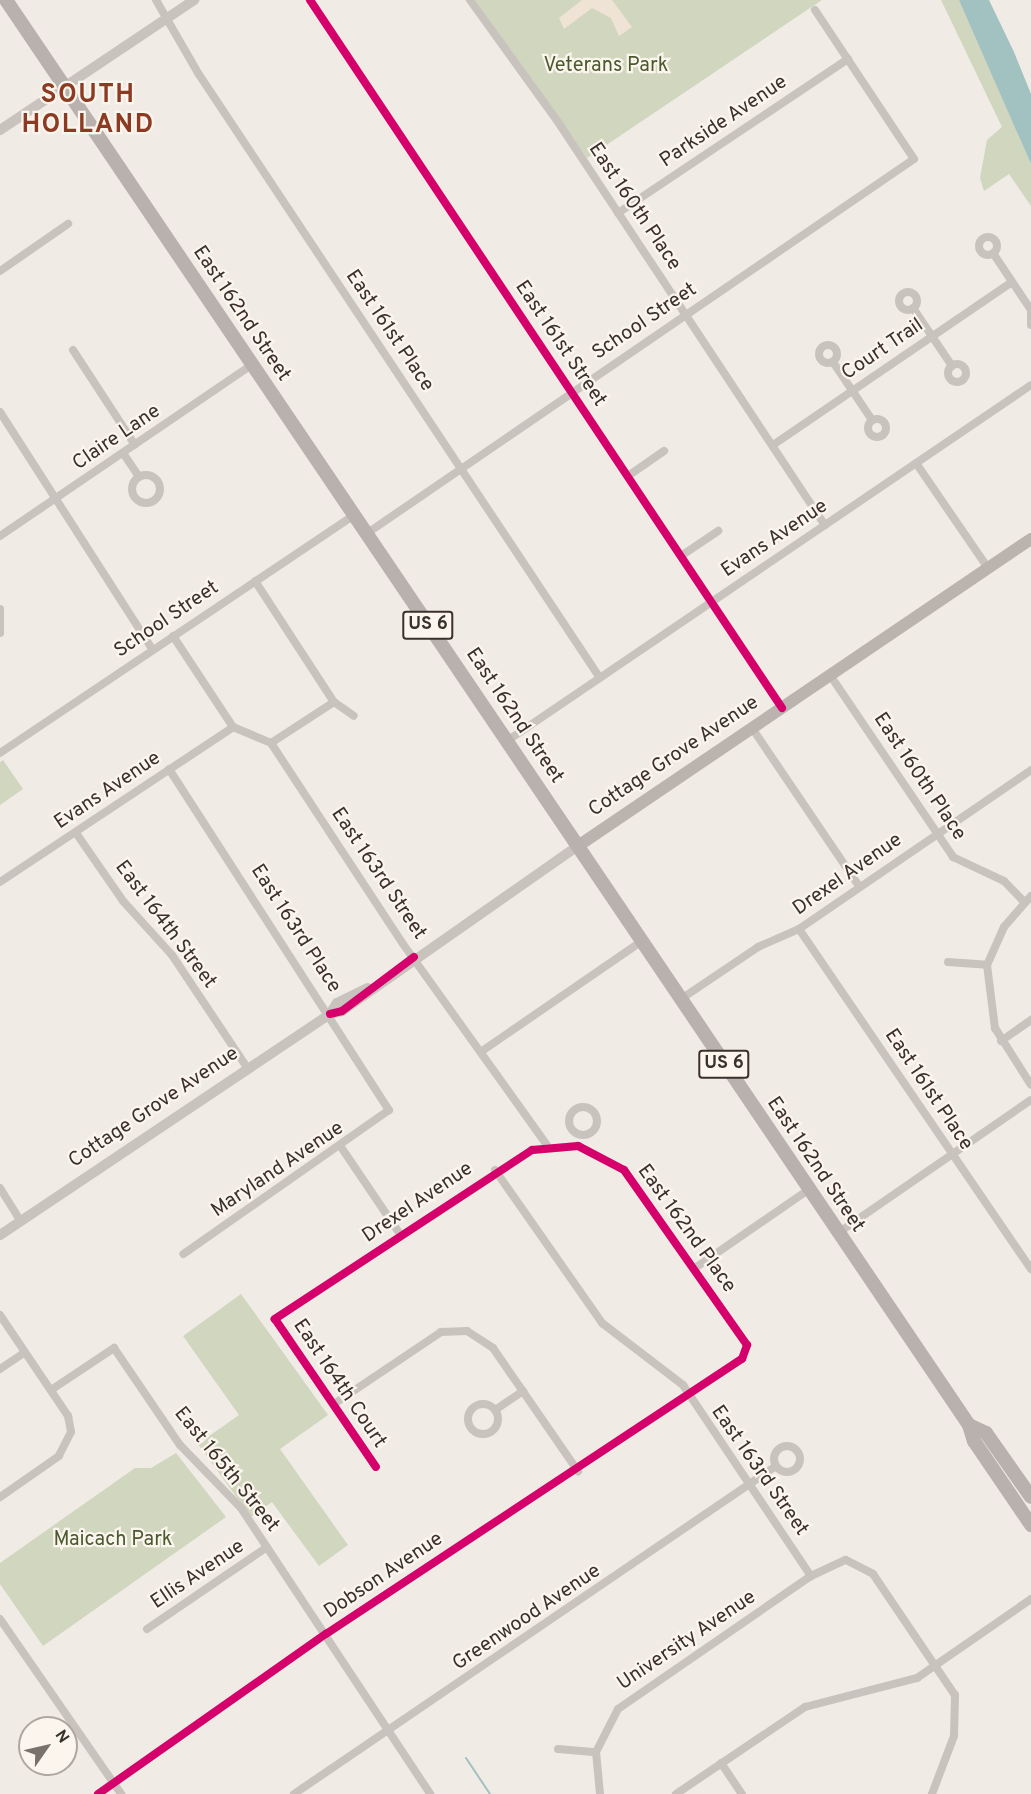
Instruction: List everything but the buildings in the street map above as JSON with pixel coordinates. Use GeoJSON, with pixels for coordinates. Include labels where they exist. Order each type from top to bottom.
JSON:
{"type":"FeatureCollection","features":[{"type":"Feature","properties":{"kind":"main road","name":"East 162nd Street"},"geometry":{"type":"LineString","coordinates":[[6,0],[808,1190],[969,1425],[974,1441],[1031,1525]]}},
{"type":"Feature","properties":{"kind":"main road","name":"Cottage Grove Avenue"},"geometry":{"type":"LineString","coordinates":[[578,846],[1031,539]]}},
{"type":"Feature","properties":{"kind":"main road","name":"East 162nd Street"},"geometry":{"type":"LineString","coordinates":[[969,1425],[986,1433],[1031,1497]]}},
{"type":"Feature","properties":{"kind":"street","name":"East 161st Place"},"geometry":{"type":"LineString","coordinates":[[156,0],[198,73],[600,678]]}},
{"type":"Feature","properties":{"kind":"street"},"geometry":{"type":"LineString","coordinates":[[0,130],[194,0]]}},
{"type":"Feature","properties":{"kind":"street","name":"East 161st Street"},"geometry":{"type":"LineString","coordinates":[[310,0],[782,708]]}},
{"type":"Feature","properties":{"kind":"street","name":"East 160th Place"},"geometry":{"type":"LineString","coordinates":[[470,0],[618,213],[825,525]]}},
{"type":"Feature","properties":{"kind":"street"},"geometry":{"type":"LineString","coordinates":[[815,10],[848,59]]}},
{"type":"Feature","properties":{"kind":"street","name":"School Street"},"geometry":{"type":"LineString","coordinates":[[366,534],[914,159],[848,59]]}},
{"type":"Feature","properties":{"kind":"street","name":"Parkside Avenue"},"geometry":{"type":"LineString","coordinates":[[618,213],[848,59]]}},
{"type":"Feature","properties":{"kind":"street"},"geometry":{"type":"LineString","coordinates":[[0,271],[68,224]]}},
{"type":"Feature","properties":{"kind":"street"},"geometry":{"type":"LineString","coordinates":[[993,253],[1031,311],[1031,325]]}},
{"type":"Feature","properties":{"kind":"street","name":"Court Trail"},"geometry":{"type":"LineString","coordinates":[[772,445],[1012,282]]}},
{"type":"Feature","properties":{"kind":"street"},"geometry":{"type":"LineString","coordinates":[[913,308],[952,366]]}},
{"type":"Feature","properties":{"kind":"street"},"geometry":{"type":"LineString","coordinates":[[73,350],[135,445]]}},
{"type":"Feature","properties":{"kind":"street"},"geometry":{"type":"LineString","coordinates":[[833,362],[872,420]]}},
{"type":"Feature","properties":{"kind":"street","name":"Claire Lane"},"geometry":{"type":"LineString","coordinates":[[0,536],[252,366]]}},
{"type":"Feature","properties":{"kind":"street","name":"Evans Avenue"},"geometry":{"type":"LineString","coordinates":[[507,741],[1031,385]]}},
{"type":"Feature","properties":{"kind":"street"},"geometry":{"type":"LineString","coordinates":[[0,412],[153,650]]}},
{"type":"Feature","properties":{"kind":"street"},"geometry":{"type":"LineString","coordinates":[[628,476],[664,451]]}},
{"type":"Feature","properties":{"kind":"street"},"geometry":{"type":"LineString","coordinates":[[123,453],[139,477]]}},
{"type":"Feature","properties":{"kind":"street"},"geometry":{"type":"LineString","coordinates":[[916,463],[988,568]]}},
{"type":"Feature","properties":{"kind":"street","name":"School Street"},"geometry":{"type":"LineString","coordinates":[[0,753],[354,515]]}},
{"type":"Feature","properties":{"kind":"street"},"geometry":{"type":"LineString","coordinates":[[681,556],[718,531]]}},
{"type":"Feature","properties":{"kind":"street"},"geometry":{"type":"LineString","coordinates":[[255,581],[334,702],[354,716]]}},
{"type":"Feature","properties":{"kind":"street"},"geometry":{"type":"LineString","coordinates":[[0,609],[0,633]]}},
{"type":"Feature","properties":{"kind":"street"},"geometry":{"type":"LineString","coordinates":[[173,636],[233,727],[272,743],[334,702]]}},
{"type":"Feature","properties":{"kind":"street","name":"East 160th Place"},"geometry":{"type":"LineString","coordinates":[[830,675],[939,833],[953,857],[1004,881],[1027,899]]}},
{"type":"Feature","properties":{"kind":"street","name":"Evans Avenue"},"geometry":{"type":"LineString","coordinates":[[0,882],[233,727]]}},
{"type":"Feature","properties":{"kind":"street"},"geometry":{"type":"LineString","coordinates":[[752,728],[859,886]]}},
{"type":"Feature","properties":{"kind":"street","name":"East 163rd Street"},"geometry":{"type":"LineString","coordinates":[[272,743],[414,957],[482,1050],[547,1145]]}},
{"type":"Feature","properties":{"kind":"street","name":"East 163rd Place"},"geometry":{"type":"LineString","coordinates":[[169,769],[330,1014],[389,1110]]}},
{"type":"Feature","properties":{"kind":"street","name":"Drexel Avenue"},"geometry":{"type":"LineString","coordinates":[[681,999],[758,947],[799,929],[1031,770]]}},
{"type":"Feature","properties":{"kind":"street","name":"East 164th Street"},"geometry":{"type":"LineString","coordinates":[[76,832],[123,901],[172,955],[248,1068]]}},
{"type":"Feature","properties":{"kind":"street","name":"Cottage Grove Avenue"},"geometry":{"type":"LineString","coordinates":[[0,1235],[330,1014],[342,1011],[368,988],[578,846]]}},
{"type":"Feature","properties":{"kind":"street"},"geometry":{"type":"LineString","coordinates":[[1027,899],[1004,927],[987,965],[991,1012],[1001,1041],[1031,1085]]}},
{"type":"Feature","properties":{"kind":"street","name":"East 161st Place"},"geometry":{"type":"LineString","coordinates":[[799,929],[1031,1269]]}},
{"type":"Feature","properties":{"kind":"street"},"geometry":{"type":"LineString","coordinates":[[482,1050],[642,941]]}},
{"type":"Feature","properties":{"kind":"street"},"geometry":{"type":"LineString","coordinates":[[948,962],[987,965]]}},
{"type":"Feature","properties":{"kind":"street"},"geometry":{"type":"LineString","coordinates":[[1001,1041],[1031,1020]]}},
{"type":"Feature","properties":{"kind":"street"},"geometry":{"type":"LineString","coordinates":[[838,1233],[1031,1100]]}},
{"type":"Feature","properties":{"kind":"street","name":"Maryland Avenue"},"geometry":{"type":"LineString","coordinates":[[183,1254],[341,1146],[389,1110]]}},
{"type":"Feature","properties":{"kind":"street"},"geometry":{"type":"LineString","coordinates":[[578,1146],[580,1135]]}},
{"type":"Feature","properties":{"kind":"street","name":"Drexel Avenue"},"geometry":{"type":"LineString","coordinates":[[275,1319],[495,1170],[547,1145],[578,1146]]}},
{"type":"Feature","properties":{"kind":"street"},"geometry":{"type":"LineString","coordinates":[[341,1146],[400,1234]]}},
{"type":"Feature","properties":{"kind":"street","name":"East 162nd Place"},"geometry":{"type":"LineString","coordinates":[[578,1146],[624,1170],[695,1268],[749,1350]]}},
{"type":"Feature","properties":{"kind":"street","name":"East 163rd Street"},"geometry":{"type":"LineString","coordinates":[[495,1170],[602,1323],[664,1366],[689,1396],[811,1576]]}},
{"type":"Feature","properties":{"kind":"street"},"geometry":{"type":"LineString","coordinates":[[0,1188],[21,1221]]}},
{"type":"Feature","properties":{"kind":"street"},"geometry":{"type":"LineString","coordinates":[[695,1268],[808,1190]]}},
{"type":"Feature","properties":{"kind":"street"},"geometry":{"type":"LineString","coordinates":[[0,1315],[68,1416],[67,1447],[0,1497]]}},
{"type":"Feature","properties":{"kind":"street","name":"East 164th Court"},"geometry":{"type":"LineString","coordinates":[[275,1319],[376,1467]]}},
{"type":"Feature","properties":{"kind":"street"},"geometry":{"type":"LineString","coordinates":[[333,1404],[441,1332],[467,1331],[487,1341],[578,1471]]}},
{"type":"Feature","properties":{"kind":"street","name":"East 165th Street"},"geometry":{"type":"LineString","coordinates":[[51,1390],[114,1348],[180,1445],[241,1508],[390,1729],[430,1794]]}},
{"type":"Feature","properties":{"kind":"street","name":"Dobson Avenue"},"geometry":{"type":"LineString","coordinates":[[98,1794],[326,1634],[578,1471],[689,1396],[749,1350]]}},
{"type":"Feature","properties":{"kind":"street"},"geometry":{"type":"LineString","coordinates":[[0,1369],[25,1352]]}},
{"type":"Feature","properties":{"kind":"street"},"geometry":{"type":"LineString","coordinates":[[495,1410],[523,1391]]}},
{"type":"Feature","properties":{"kind":"street","name":"Greenwood Avenue"},"geometry":{"type":"LineString","coordinates":[[294,1794],[776,1466]]}},
{"type":"Feature","properties":{"kind":"street","name":"Ellis Avenue"},"geometry":{"type":"LineString","coordinates":[[147,1629],[267,1547]]}},
{"type":"Feature","properties":{"kind":"street","name":"University Avenue"},"geometry":{"type":"LineString","coordinates":[[600,1794],[596,1752],[611,1718],[628,1700],[811,1576],[838,1561],[854,1562],[873,1574],[937,1665]]}},
{"type":"Feature","properties":{"kind":"street"},"geometry":{"type":"LineString","coordinates":[[675,1794],[820,1700],[889,1689],[937,1665],[1031,1599]]}},
{"type":"Feature","properties":{"kind":"street"},"geometry":{"type":"LineString","coordinates":[[0,1619],[121,1794]]}},
{"type":"Feature","properties":{"kind":"street"},"geometry":{"type":"LineString","coordinates":[[932,1794],[954,1736],[958,1709],[937,1665]]}},
{"type":"Feature","properties":{"kind":"street"},"geometry":{"type":"LineString","coordinates":[[558,1749],[596,1752]]}},
{"type":"Feature","properties":{"kind":"street"},"geometry":{"type":"LineString","coordinates":[[721,1763],[742,1794]]}},
{"type":"Feature","properties":{"kind":"green space","name":"Veterans Park"},"geometry":{"type":"Polygon","coordinates":[[[475,0],[822,0],[587,158],[475,0]]]}},
{"type":"Feature","properties":{"kind":"green space"},"geometry":{"type":"Polygon","coordinates":[[[941,0],[959,0],[968,17],[1031,164],[1031,206],[1009,174],[984,191],[980,178],[987,140],[1002,127],[941,0]]]}},
{"type":"Feature","properties":{"kind":"green space"},"geometry":{"type":"Polygon","coordinates":[[[3,760],[23,789],[0,805],[0,762],[3,760]]]}},
{"type":"Feature","properties":{"kind":"green space"},"geometry":{"type":"Polygon","coordinates":[[[241,1294],[328,1415],[280,1449],[348,1545],[319,1566],[272,1502],[251,1517],[198,1444],[239,1415],[183,1336],[241,1294]]]}},
{"type":"Feature","properties":{"kind":"green space","name":"Maicach Park"},"geometry":{"type":"Polygon","coordinates":[[[176,1453],[226,1517],[43,1646],[0,1584],[0,1563],[135,1468],[151,1468],[176,1453]]]}},
{"type":"Feature","properties":{"kind":"shaded area"},"geometry":{"type":"Polygon","coordinates":[[[582,0],[612,0],[632,27],[619,36],[611,18],[592,8],[564,29],[559,18],[582,0]]]}},
{"type":"Feature","properties":{"kind":"water"},"geometry":{"type":"Polygon","coordinates":[[[959,0],[989,0],[1014,52],[1031,94],[1031,164],[959,0]]]}},
{"type":"Feature","properties":{"kind":"waterway"},"geometry":{"type":"LineString","coordinates":[[466,1758],[490,1794]]}},
{"type":"Feature","properties":{"kind":"cycle path"},"geometry":{"type":"LineString","coordinates":[[310,0],[782,708]]}},
{"type":"Feature","properties":{"kind":"cycle path"},"geometry":{"type":"LineString","coordinates":[[330,1014],[342,1011],[414,957]]}},
{"type":"Feature","properties":{"kind":"cycle path"},"geometry":{"type":"LineString","coordinates":[[98,1794],[326,1634],[742,1359],[747,1345],[624,1170],[578,1146],[532,1150],[275,1319],[376,1467]]}},
{"type":"Feature","properties":{"kind":"district","name":"SOUTH HOLLAND"},"geometry":{"type":"Point","coordinates":[88,111]}}]}
